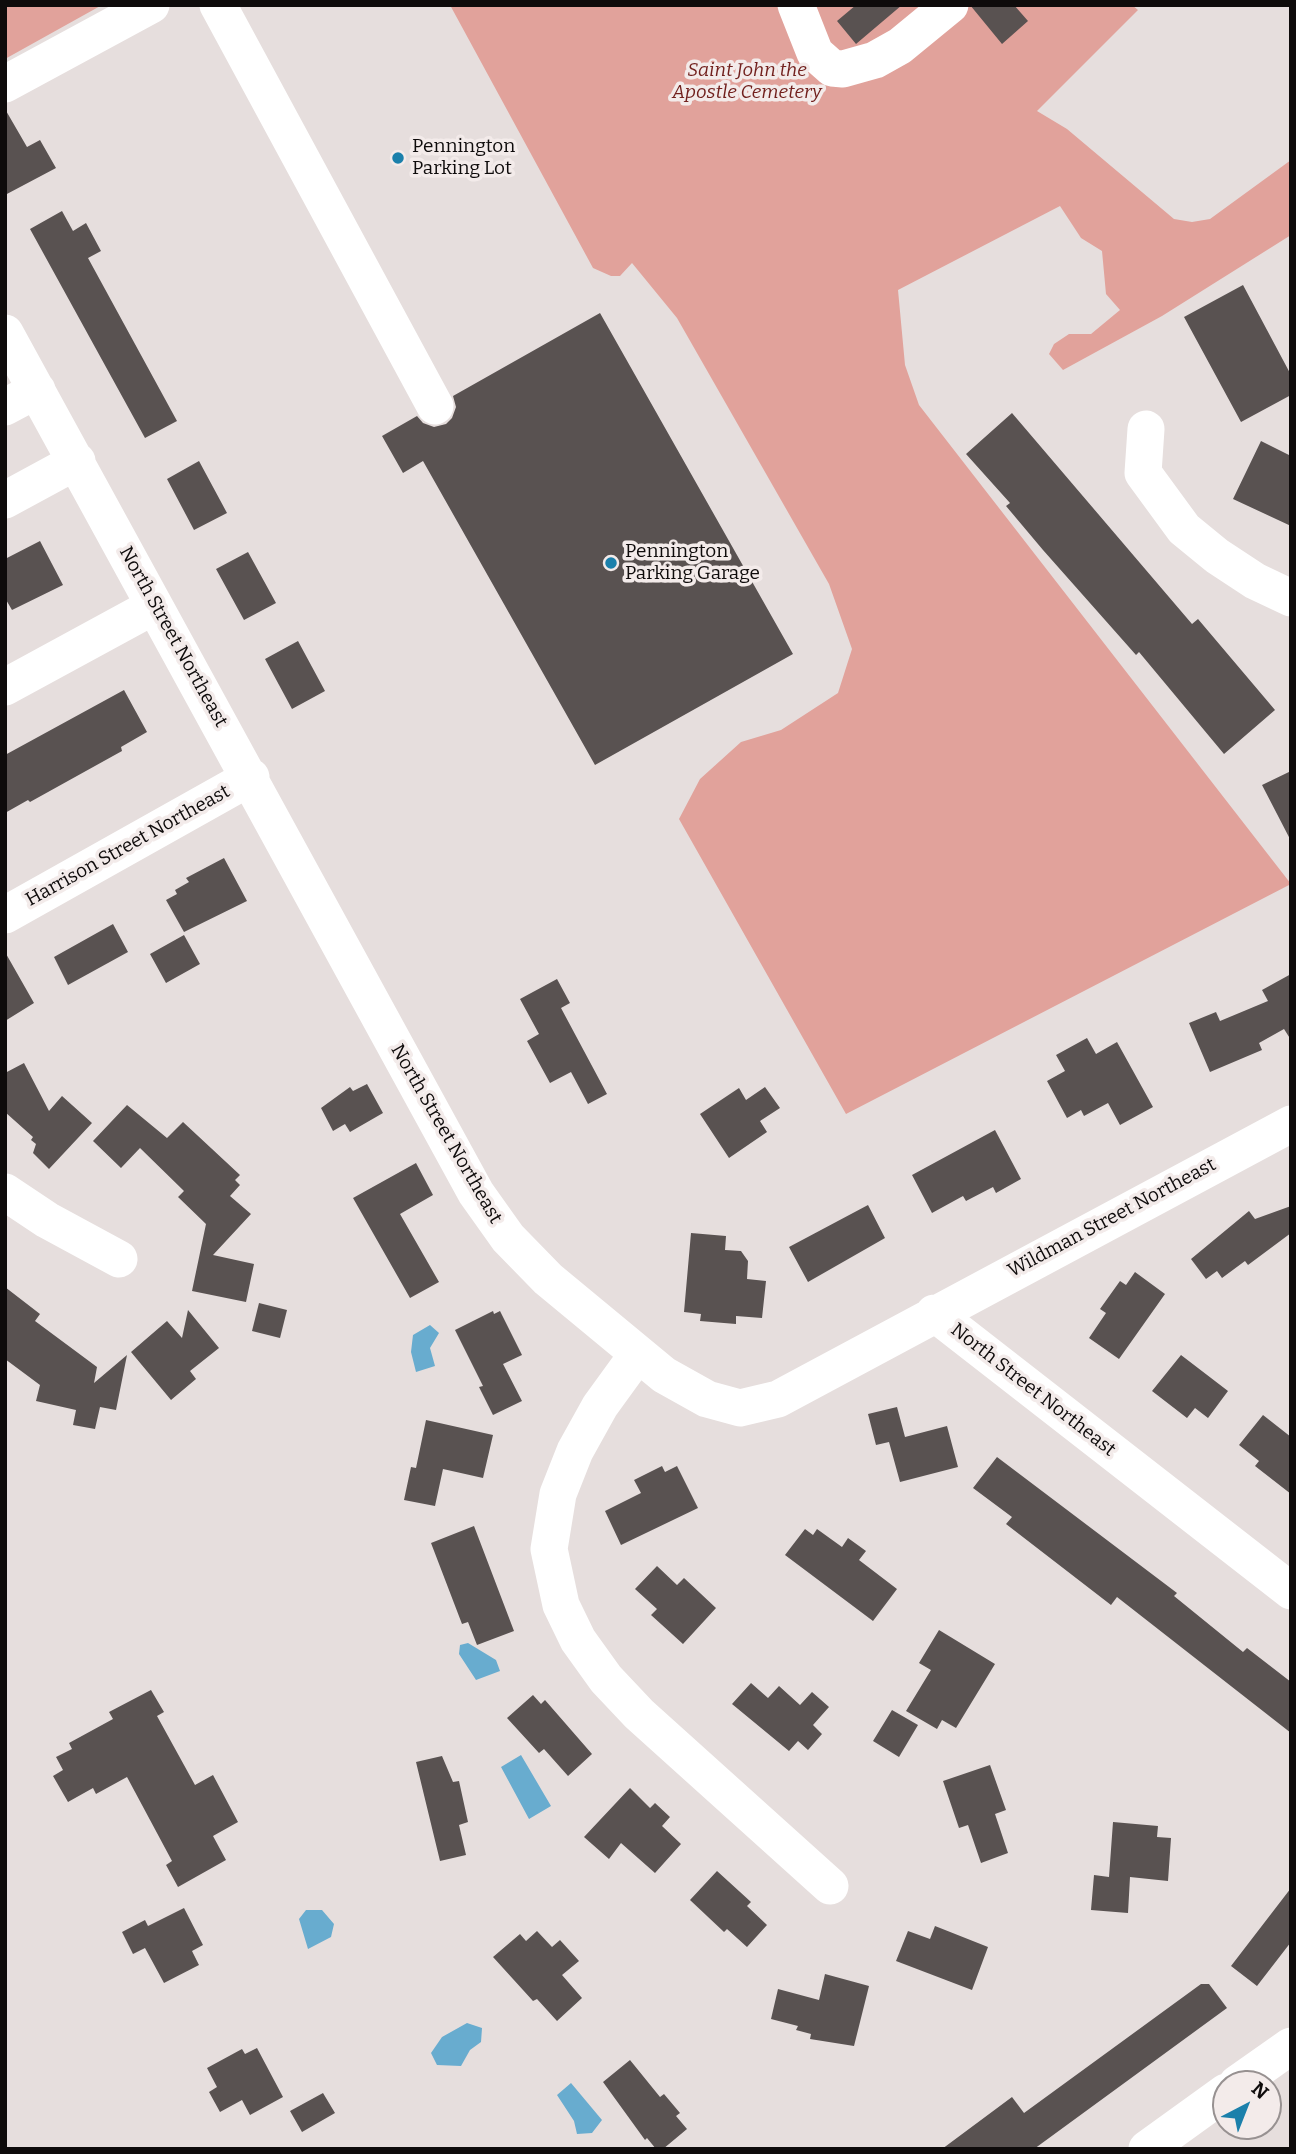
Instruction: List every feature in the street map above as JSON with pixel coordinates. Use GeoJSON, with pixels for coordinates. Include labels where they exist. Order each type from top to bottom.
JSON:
{"type":"FeatureCollection","features":[{"type":"Feature","properties":{"kind":"street"},"geometry":{"type":"LineString","coordinates":[[5,85],[151,5]]}},
{"type":"Feature","properties":{"kind":"street"},"geometry":{"type":"LineString","coordinates":[[218,5],[435,406]]}},
{"type":"Feature","properties":{"kind":"street"},"geometry":{"type":"LineString","coordinates":[[796,5],[815,53],[832,68],[843,69],[875,60],[900,46],[950,5]]}},
{"type":"Feature","properties":{"kind":"street","name":"North Street Northeast"},"geometry":{"type":"LineString","coordinates":[[5,332],[154,606],[251,777],[476,1193],[508,1238],[548,1279],[637,1355],[707,1399],[740,1408],[778,1399],[838,1369],[934,1313],[1291,1591]]}},
{"type":"Feature","properties":{"kind":"street"},"geometry":{"type":"LineString","coordinates":[[5,407],[37,390]]}},
{"type":"Feature","properties":{"kind":"street"},"geometry":{"type":"LineString","coordinates":[[1146,429],[1143,473],[1184,528],[1217,556],[1255,581],[1291,598]]}},
{"type":"Feature","properties":{"kind":"street"},"geometry":{"type":"LineString","coordinates":[[5,499],[77,461]]}},
{"type":"Feature","properties":{"kind":"street"},"geometry":{"type":"LineString","coordinates":[[5,687],[154,606]]}},
{"type":"Feature","properties":{"kind":"street","name":"Harrison Street Northeast"},"geometry":{"type":"LineString","coordinates":[[5,915],[251,777]]}},
{"type":"Feature","properties":{"kind":"street","name":"Wildman Street Northeast"},"geometry":{"type":"LineString","coordinates":[[934,1313],[1291,1124]]}},
{"type":"Feature","properties":{"kind":"street"},"geometry":{"type":"LineString","coordinates":[[5,1192],[47,1220],[119,1259]]}},
{"type":"Feature","properties":{"kind":"street"},"geometry":{"type":"LineString","coordinates":[[637,1355],[600,1406],[575,1451],[558,1494],[551,1521],[549,1549],[561,1605],[578,1640],[606,1679],[639,1714],[830,1886]]}},
{"type":"Feature","properties":{"kind":"street"},"geometry":{"type":"LineString","coordinates":[[1257,2070],[1291,2046]]}},
{"type":"Feature","properties":{"kind":"street"},"geometry":{"type":"LineString","coordinates":[[1147,2149],[1212,2102]]}},
{"type":"Feature","properties":{"kind":"green space"},"geometry":{"type":"Polygon","coordinates":[[[5,5],[102,5],[5,59],[5,5]]]}},
{"type":"Feature","properties":{"kind":"green space","name":"Saint John the Apostle Cemetery"},"geometry":{"type":"Polygon","coordinates":[[[450,5],[1132,5],[1138,10],[1037,111],[1067,129],[1174,219],[1192,222],[1210,219],[1291,160],[1291,235],[1162,316],[1063,370],[1049,354],[1054,344],[1069,334],[1091,334],[1120,310],[1106,294],[1102,251],[1081,238],[1060,206],[898,290],[905,365],[919,405],[1291,884],[846,1114],[679,819],[700,779],[741,742],[781,730],[838,693],[852,649],[829,584],[677,318],[632,263],[620,276],[611,276],[593,268],[450,5]]]}},
{"type":"Feature","properties":{"kind":"water"},"geometry":{"type":"Polygon","coordinates":[[[430,1325],[439,1333],[430,1348],[435,1366],[416,1372],[411,1352],[413,1335],[430,1325]]]}},
{"type":"Feature","properties":{"kind":"water"},"geometry":{"type":"Polygon","coordinates":[[[468,1643],[496,1660],[500,1671],[476,1680],[459,1654],[460,1645],[468,1643]]]}},
{"type":"Feature","properties":{"kind":"water"},"geometry":{"type":"Polygon","coordinates":[[[521,1755],[551,1806],[529,1819],[501,1767],[521,1755]]]}},
{"type":"Feature","properties":{"kind":"water"},"geometry":{"type":"Polygon","coordinates":[[[306,1910],[322,1910],[334,1924],[331,1937],[308,1949],[299,1919],[306,1910]]]}},
{"type":"Feature","properties":{"kind":"water"},"geometry":{"type":"Polygon","coordinates":[[[467,2023],[482,2028],[481,2042],[470,2050],[461,2066],[437,2065],[431,2053],[442,2037],[467,2023]]]}},
{"type":"Feature","properties":{"kind":"water"},"geometry":{"type":"Polygon","coordinates":[[[571,2083],[602,2120],[592,2133],[577,2134],[574,2121],[557,2095],[571,2083]]]}},
{"type":"Feature","properties":{"kind":"building"},"geometry":{"type":"Polygon","coordinates":[[[856,5],[902,5],[856,44],[837,21],[856,5]]]}},
{"type":"Feature","properties":{"kind":"building"},"geometry":{"type":"Polygon","coordinates":[[[970,5],[1014,5],[1028,21],[1002,44],[970,5]]]}},
{"type":"Feature","properties":{"kind":"building"},"geometry":{"type":"Polygon","coordinates":[[[5,109],[27,147],[40,140],[56,168],[5,195],[5,109]]]}},
{"type":"Feature","properties":{"kind":"building"},"geometry":{"type":"Polygon","coordinates":[[[62,211],[73,231],[86,223],[101,251],[88,258],[177,421],[145,438],[30,229],[62,211]]]}},
{"type":"Feature","properties":{"kind":"building"},"geometry":{"type":"Polygon","coordinates":[[[1243,285],[1291,375],[1291,395],[1241,422],[1184,317],[1243,285]]]}},
{"type":"Feature","properties":{"kind":"building","name":"Pennington Parking Garage"},"geometry":{"type":"Polygon","coordinates":[[[600,313],[793,654],[595,765],[423,461],[403,473],[382,436],[417,416],[423,423],[434,427],[446,424],[452,418],[456,407],[453,396],[600,313]]]}},
{"type":"Feature","properties":{"kind":"building"},"geometry":{"type":"Polygon","coordinates":[[[1012,413],[1192,624],[1198,619],[1275,710],[1224,754],[1139,652],[1136,655],[1043,550],[1006,506],[1010,503],[966,454],[1012,413]]]}},
{"type":"Feature","properties":{"kind":"building"},"geometry":{"type":"Polygon","coordinates":[[[1261,441],[1291,456],[1291,526],[1233,499],[1261,441]]]}},
{"type":"Feature","properties":{"kind":"building"},"geometry":{"type":"Polygon","coordinates":[[[199,461],[227,513],[194,530],[167,479],[199,461]]]}},
{"type":"Feature","properties":{"kind":"building"},"geometry":{"type":"Polygon","coordinates":[[[40,541],[63,585],[12,610],[5,598],[5,559],[40,541]]]}},
{"type":"Feature","properties":{"kind":"building"},"geometry":{"type":"Polygon","coordinates":[[[248,552],[276,603],[244,620],[216,569],[248,552]]]}},
{"type":"Feature","properties":{"kind":"building"},"geometry":{"type":"Polygon","coordinates":[[[298,641],[325,691],[292,709],[265,659],[298,641]]]}},
{"type":"Feature","properties":{"kind":"building"},"geometry":{"type":"Polygon","coordinates":[[[124,690],[147,732],[121,747],[122,751],[5,813],[5,755],[124,690]]]}},
{"type":"Feature","properties":{"kind":"building"},"geometry":{"type":"Polygon","coordinates":[[[1291,771],[1291,841],[1262,785],[1291,771]]]}},
{"type":"Feature","properties":{"kind":"building"},"geometry":{"type":"Polygon","coordinates":[[[224,858],[247,901],[184,932],[166,900],[177,894],[175,890],[189,882],[186,878],[224,858]]]}},
{"type":"Feature","properties":{"kind":"building"},"geometry":{"type":"Polygon","coordinates":[[[113,924],[128,952],[68,985],[54,957],[113,924]]]}},
{"type":"Feature","properties":{"kind":"building"},"geometry":{"type":"Polygon","coordinates":[[[184,935],[200,964],[166,983],[150,954],[184,935]]]}},
{"type":"Feature","properties":{"kind":"building"},"geometry":{"type":"Polygon","coordinates":[[[5,952],[34,1003],[5,1021],[5,952]]]}},
{"type":"Feature","properties":{"kind":"building"},"geometry":{"type":"Polygon","coordinates":[[[1291,974],[1291,1040],[1284,1029],[1259,1043],[1262,1050],[1210,1072],[1189,1023],[1216,1012],[1220,1021],[1268,1001],[1262,990],[1291,974]]]}},
{"type":"Feature","properties":{"kind":"building"},"geometry":{"type":"Polygon","coordinates":[[[557,979],[570,1003],[561,1008],[607,1094],[588,1104],[571,1072],[550,1083],[527,1041],[539,1034],[520,999],[557,979]]]}},
{"type":"Feature","properties":{"kind":"building"},"geometry":{"type":"Polygon","coordinates":[[[1087,1038],[1096,1054],[1117,1042],[1153,1107],[1120,1125],[1108,1103],[1084,1116],[1081,1110],[1067,1118],[1047,1081],[1065,1071],[1056,1055],[1087,1038]]]}},
{"type":"Feature","properties":{"kind":"building"},"geometry":{"type":"Polygon","coordinates":[[[24,1063],[49,1111],[62,1096],[92,1123],[49,1169],[33,1153],[36,1144],[31,1140],[33,1137],[5,1112],[5,1073],[24,1063]]]}},
{"type":"Feature","properties":{"kind":"building"},"geometry":{"type":"Polygon","coordinates":[[[367,1084],[383,1113],[350,1132],[345,1124],[333,1131],[321,1108],[350,1087],[353,1091],[367,1084]]]}},
{"type":"Feature","properties":{"kind":"building"},"geometry":{"type":"Polygon","coordinates":[[[765,1087],[780,1108],[760,1121],[767,1132],[729,1158],[700,1114],[739,1088],[746,1100],[765,1087]]]}},
{"type":"Feature","properties":{"kind":"building"},"geometry":{"type":"Polygon","coordinates":[[[127,1105],[167,1138],[183,1122],[240,1175],[235,1180],[240,1185],[230,1196],[251,1214],[213,1255],[254,1264],[246,1302],[192,1291],[206,1224],[178,1197],[184,1191],[140,1148],[121,1168],[93,1141],[127,1105]]]}},
{"type":"Feature","properties":{"kind":"building"},"geometry":{"type":"Polygon","coordinates":[[[995,1130],[1021,1179],[996,1193],[993,1187],[966,1201],[963,1196],[932,1213],[912,1175],[995,1130]]]}},
{"type":"Feature","properties":{"kind":"building"},"geometry":{"type":"Polygon","coordinates":[[[416,1163],[433,1195],[400,1214],[439,1282],[410,1298],[353,1198],[416,1163]]]}},
{"type":"Feature","properties":{"kind":"building"},"geometry":{"type":"Polygon","coordinates":[[[868,1205],[885,1238],[808,1282],[789,1247],[868,1205]]]}},
{"type":"Feature","properties":{"kind":"building"},"geometry":{"type":"Polygon","coordinates":[[[1291,1206],[1291,1233],[1248,1265],[1245,1261],[1222,1278],[1217,1271],[1206,1279],[1191,1259],[1249,1211],[1255,1219],[1291,1206]]]}},
{"type":"Feature","properties":{"kind":"building"},"geometry":{"type":"Polygon","coordinates":[[[691,1233],[726,1236],[725,1250],[741,1251],[748,1261],[747,1279],[766,1281],[762,1318],[736,1316],[736,1324],[700,1321],[701,1314],[684,1312],[691,1233]]]}},
{"type":"Feature","properties":{"kind":"building"},"geometry":{"type":"Polygon","coordinates":[[[1135,1272],[1165,1294],[1119,1359],[1089,1338],[1106,1313],[1100,1309],[1120,1281],[1126,1285],[1135,1272]]]}},
{"type":"Feature","properties":{"kind":"building"},"geometry":{"type":"Polygon","coordinates":[[[5,1287],[40,1314],[35,1321],[97,1367],[94,1383],[127,1355],[116,1410],[100,1407],[95,1429],[73,1425],[76,1410],[36,1401],[40,1385],[5,1359],[5,1287]]]}},
{"type":"Feature","properties":{"kind":"building"},"geometry":{"type":"Polygon","coordinates":[[[259,1303],[287,1310],[280,1338],[252,1331],[259,1303]]]}},
{"type":"Feature","properties":{"kind":"building"},"geometry":{"type":"Polygon","coordinates":[[[188,1310],[219,1348],[190,1371],[196,1379],[171,1400],[131,1352],[167,1321],[182,1338],[188,1310]]]}},
{"type":"Feature","properties":{"kind":"building"},"geometry":{"type":"Polygon","coordinates":[[[493,1311],[494,1314],[500,1311],[522,1355],[503,1364],[522,1401],[493,1415],[479,1387],[483,1386],[455,1330],[493,1311]]]}},
{"type":"Feature","properties":{"kind":"building"},"geometry":{"type":"Polygon","coordinates":[[[1181,1355],[1228,1391],[1208,1418],[1195,1408],[1187,1418],[1152,1391],[1181,1355]]]}},
{"type":"Feature","properties":{"kind":"building"},"geometry":{"type":"Polygon","coordinates":[[[897,1407],[905,1437],[947,1426],[958,1467],[900,1482],[889,1442],[876,1445],[868,1414],[897,1407]]]}},
{"type":"Feature","properties":{"kind":"building"},"geometry":{"type":"Polygon","coordinates":[[[1263,1415],[1291,1437],[1291,1494],[1255,1466],[1259,1461],[1239,1445],[1263,1415]]]}},
{"type":"Feature","properties":{"kind":"building"},"geometry":{"type":"Polygon","coordinates":[[[426,1420],[493,1435],[483,1478],[443,1469],[435,1506],[404,1500],[411,1467],[416,1468],[426,1420]]]}},
{"type":"Feature","properties":{"kind":"building"},"geometry":{"type":"Polygon","coordinates":[[[997,1457],[1177,1593],[1174,1596],[1243,1652],[1247,1648],[1291,1682],[1291,1733],[1117,1597],[1111,1605],[1006,1524],[1012,1517],[973,1488],[997,1457]]]}},
{"type":"Feature","properties":{"kind":"building"},"geometry":{"type":"Polygon","coordinates":[[[662,1466],[665,1472],[677,1466],[698,1508],[621,1545],[605,1511],[641,1493],[634,1480],[662,1466]]]}},
{"type":"Feature","properties":{"kind":"building"},"geometry":{"type":"Polygon","coordinates":[[[474,1526],[514,1631],[477,1645],[468,1622],[462,1624],[431,1543],[474,1526]]]}},
{"type":"Feature","properties":{"kind":"building"},"geometry":{"type":"Polygon","coordinates":[[[805,1529],[813,1535],[817,1529],[842,1547],[848,1538],[866,1551],[859,1560],[897,1589],[873,1621],[785,1555],[805,1529]]]}},
{"type":"Feature","properties":{"kind":"building"},"geometry":{"type":"Polygon","coordinates":[[[657,1566],[677,1585],[684,1578],[716,1608],[683,1644],[651,1615],[657,1609],[635,1589],[657,1566]]]}},
{"type":"Feature","properties":{"kind":"building"},"geometry":{"type":"Polygon","coordinates":[[[939,1630],[995,1664],[956,1728],[942,1720],[937,1729],[906,1711],[931,1670],[919,1663],[939,1630]]]}},
{"type":"Feature","properties":{"kind":"building"},"geometry":{"type":"Polygon","coordinates":[[[751,1683],[768,1698],[779,1686],[800,1705],[812,1692],[829,1707],[813,1725],[822,1734],[808,1750],[798,1741],[789,1751],[732,1704],[751,1683]]]}},
{"type":"Feature","properties":{"kind":"building"},"geometry":{"type":"Polygon","coordinates":[[[151,1690],[164,1712],[157,1716],[195,1785],[213,1775],[238,1822],[213,1836],[226,1860],[178,1887],[166,1865],[172,1861],[127,1777],[96,1794],[93,1788],[68,1802],[53,1776],[63,1770],[56,1757],[72,1749],[69,1743],[113,1719],[109,1712],[151,1690]]]}},
{"type":"Feature","properties":{"kind":"building"},"geometry":{"type":"Polygon","coordinates":[[[533,1695],[541,1704],[545,1700],[592,1754],[568,1776],[544,1749],[539,1753],[507,1718],[533,1695]]]}},
{"type":"Feature","properties":{"kind":"building"},"geometry":{"type":"Polygon","coordinates":[[[892,1710],[918,1725],[899,1757],[873,1741],[892,1710]]]}},
{"type":"Feature","properties":{"kind":"building"},"geometry":{"type":"Polygon","coordinates":[[[442,1756],[453,1782],[459,1781],[468,1822],[459,1825],[466,1855],[440,1861],[416,1762],[442,1756]]]}},
{"type":"Feature","properties":{"kind":"building"},"geometry":{"type":"Polygon","coordinates":[[[990,1765],[1006,1810],[995,1814],[1008,1853],[981,1863],[968,1825],[959,1828],[943,1781],[990,1765]]]}},
{"type":"Feature","properties":{"kind":"building"},"geometry":{"type":"Polygon","coordinates":[[[630,1788],[650,1808],[655,1803],[670,1817],[662,1826],[681,1844],[655,1873],[621,1843],[609,1859],[584,1837],[630,1788]]]}},
{"type":"Feature","properties":{"kind":"building"},"geometry":{"type":"Polygon","coordinates":[[[1113,1822],[1158,1826],[1157,1837],[1171,1838],[1168,1881],[1130,1877],[1128,1913],[1091,1910],[1094,1875],[1109,1877],[1113,1822]]]}},
{"type":"Feature","properties":{"kind":"building"},"geometry":{"type":"Polygon","coordinates":[[[717,1871],[751,1902],[747,1906],[767,1925],[747,1947],[727,1929],[724,1932],[690,1900],[717,1871]]]}},
{"type":"Feature","properties":{"kind":"building"},"geometry":{"type":"Polygon","coordinates":[[[1291,1888],[1291,1942],[1257,1986],[1231,1966],[1291,1888]]]}},
{"type":"Feature","properties":{"kind":"building"},"geometry":{"type":"Polygon","coordinates":[[[184,1908],[203,1945],[192,1951],[199,1965],[164,1983],[145,1948],[133,1954],[122,1932],[145,1920],[148,1926],[184,1908]]]}},
{"type":"Feature","properties":{"kind":"building"},"geometry":{"type":"Polygon","coordinates":[[[935,1926],[988,1947],[972,1990],[896,1961],[908,1931],[930,1939],[935,1926]]]}},
{"type":"Feature","properties":{"kind":"building"},"geometry":{"type":"Polygon","coordinates":[[[537,1931],[552,1947],[560,1940],[579,1961],[562,1975],[582,1998],[557,2021],[537,1999],[533,2001],[493,1957],[520,1934],[526,1941],[537,1931]]]}},
{"type":"Feature","properties":{"kind":"building"},"geometry":{"type":"Polygon","coordinates":[[[825,1974],[869,1986],[854,2046],[810,2039],[811,2034],[796,2030],[798,2026],[771,2019],[778,1989],[819,2000],[825,1974]]]}},
{"type":"Feature","properties":{"kind":"building"},"geometry":{"type":"Polygon","coordinates":[[[1201,1984],[1209,1984],[1227,2008],[1034,2149],[942,2149],[1012,2097],[1024,2113],[1201,1984]]]}},
{"type":"Feature","properties":{"kind":"building"},"geometry":{"type":"Polygon","coordinates":[[[257,2048],[283,2097],[250,2115],[242,2100],[220,2112],[209,2092],[217,2087],[207,2068],[242,2049],[245,2054],[257,2048]]]}},
{"type":"Feature","properties":{"kind":"building"},"geometry":{"type":"Polygon","coordinates":[[[630,2060],[660,2097],[664,2094],[680,2113],[676,2116],[687,2129],[663,2149],[656,2149],[647,2138],[645,2140],[603,2082],[630,2060]]]}},
{"type":"Feature","properties":{"kind":"building"},"geometry":{"type":"Polygon","coordinates":[[[323,2093],[335,2113],[302,2132],[290,2111],[323,2093]]]}},
{"type":"Feature","properties":{"kind":"place","name":"Pennington Parking Lot"},"geometry":{"type":"Point","coordinates":[398,158]}},
{"type":"Feature","properties":{"kind":"place","name":"Pennington Parking Garage"},"geometry":{"type":"Point","coordinates":[611,563]}}]}
